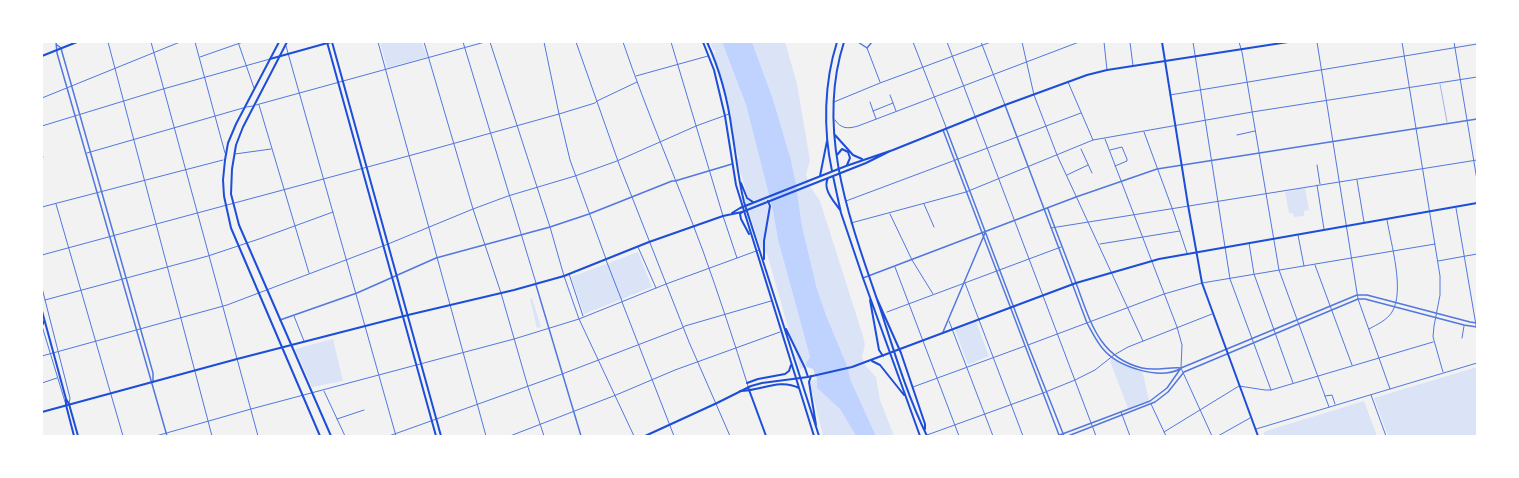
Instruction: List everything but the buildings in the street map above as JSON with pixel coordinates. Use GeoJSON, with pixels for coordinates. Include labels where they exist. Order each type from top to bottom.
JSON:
{"type":"FeatureCollection","features":[{"type":"Feature","properties":{"kind":"main road"},"geometry":{"type":"LineString","coordinates":[[42,56],[77,42]]}},
{"type":"Feature","properties":{"kind":"main road"},"geometry":{"type":"LineString","coordinates":[[279,42],[231,134],[225,154],[223,180],[231,228],[260,292],[320,436]]}},
{"type":"Feature","properties":{"kind":"main road"},"geometry":{"type":"LineString","coordinates":[[270,59],[332,42],[441,436]]}},
{"type":"Feature","properties":{"kind":"main road"},"geometry":{"type":"LineString","coordinates":[[703,42],[717,80],[726,116],[736,185],[814,436]]}},
{"type":"Feature","properties":{"kind":"main road"},"geometry":{"type":"LineString","coordinates":[[707,42],[722,82],[729,114],[738,178],[744,202],[819,436]]}},
{"type":"Feature","properties":{"kind":"main road"},"geometry":{"type":"LineString","coordinates":[[820,176],[827,138],[829,76],[837,42]]}},
{"type":"Feature","properties":{"kind":"main road"},"geometry":{"type":"LineString","coordinates":[[844,42],[836,75],[833,102],[836,156],[851,223],[902,373],[927,435]]}},
{"type":"Feature","properties":{"kind":"main road"},"geometry":{"type":"LineString","coordinates":[[1162,42],[1181,165],[1202,283],[1212,314],[1258,436]]}},
{"type":"Feature","properties":{"kind":"main road"},"geometry":{"type":"LineString","coordinates":[[42,412],[237,358],[564,276],[649,242],[732,213],[742,212],[848,170],[946,128],[1087,75],[1107,70],[1288,42]]}},
{"type":"Feature","properties":{"kind":"main road"},"geometry":{"type":"LineString","coordinates":[[286,43],[244,127],[234,154],[231,181],[233,202],[238,225],[331,436]]}},
{"type":"Feature","properties":{"kind":"main road"},"geometry":{"type":"LineString","coordinates":[[327,43],[436,436]]}},
{"type":"Feature","properties":{"kind":"main road"},"geometry":{"type":"LineString","coordinates":[[834,134],[854,155],[863,160]]}},
{"type":"Feature","properties":{"kind":"main road"},"geometry":{"type":"LineString","coordinates":[[827,138],[831,168],[842,213],[870,299],[920,436]]}},
{"type":"Feature","properties":{"kind":"main road"},"geometry":{"type":"LineString","coordinates":[[836,156],[842,149],[848,152],[850,158],[846,166]]}},
{"type":"Feature","properties":{"kind":"main road"},"geometry":{"type":"LineString","coordinates":[[732,213],[753,202],[846,166],[893,150]]}},
{"type":"Feature","properties":{"kind":"main road"},"geometry":{"type":"LineString","coordinates":[[828,177],[826,183],[827,187],[842,213]]}},
{"type":"Feature","properties":{"kind":"main road"},"geometry":{"type":"LineString","coordinates":[[738,178],[747,198],[753,202]]}},
{"type":"Feature","properties":{"kind":"main road"},"geometry":{"type":"LineString","coordinates":[[764,263],[764,241],[770,206],[768,201]]}},
{"type":"Feature","properties":{"kind":"main road"},"geometry":{"type":"LineString","coordinates":[[645,436],[753,385],[808,377],[852,367],[1075,284],[1152,260],[1477,203]]}},
{"type":"Feature","properties":{"kind":"main road"},"geometry":{"type":"LineString","coordinates":[[742,212],[740,214],[740,218],[752,238]]}},
{"type":"Feature","properties":{"kind":"main road"},"geometry":{"type":"LineString","coordinates":[[875,294],[913,387],[925,424],[925,430]]}},
{"type":"Feature","properties":{"kind":"main road"},"geometry":{"type":"LineString","coordinates":[[870,299],[869,302],[879,350],[883,356]]}},
{"type":"Feature","properties":{"kind":"main road"},"geometry":{"type":"LineString","coordinates":[[42,310],[59,375],[78,436]]}},
{"type":"Feature","properties":{"kind":"main road"},"geometry":{"type":"LineString","coordinates":[[42,326],[45,320]]}},
{"type":"Feature","properties":{"kind":"main road"},"geometry":{"type":"LineString","coordinates":[[784,325],[808,377]]}},
{"type":"Feature","properties":{"kind":"main road"},"geometry":{"type":"LineString","coordinates":[[870,361],[880,366],[906,397]]}},
{"type":"Feature","properties":{"kind":"main road"},"geometry":{"type":"LineString","coordinates":[[747,383],[758,379],[785,374],[789,371],[792,364]]}},
{"type":"Feature","properties":{"kind":"main road"},"geometry":{"type":"LineString","coordinates":[[811,376],[809,382],[816,428]]}},
{"type":"Feature","properties":{"kind":"main road"},"geometry":{"type":"LineString","coordinates":[[740,391],[750,391],[787,384],[799,388]]}},
{"type":"Feature","properties":{"kind":"main road"},"geometry":{"type":"LineString","coordinates":[[748,387],[766,436]]}},
{"type":"Feature","properties":{"kind":"main road"},"geometry":{"type":"LineString","coordinates":[[66,399],[66,405],[74,436]]}},
{"type":"Feature","properties":{"kind":"street"},"geometry":{"type":"LineString","coordinates":[[108,42],[212,436]]}},
{"type":"Feature","properties":{"kind":"street"},"geometry":{"type":"LineString","coordinates":[[151,42],[196,213],[258,436]]}},
{"type":"Feature","properties":{"kind":"street"},"geometry":{"type":"LineString","coordinates":[[42,98],[180,42]]}},
{"type":"Feature","properties":{"kind":"street"},"geometry":{"type":"LineString","coordinates":[[195,42],[225,154]]}},
{"type":"Feature","properties":{"kind":"street"},"geometry":{"type":"LineString","coordinates":[[199,57],[243,42]]}},
{"type":"Feature","properties":{"kind":"street"},"geometry":{"type":"LineString","coordinates":[[378,42],[486,436]]}},
{"type":"Feature","properties":{"kind":"street"},"geometry":{"type":"LineString","coordinates":[[424,42],[473,209],[501,293],[528,387],[544,436]]}},
{"type":"Feature","properties":{"kind":"street"},"geometry":{"type":"LineString","coordinates":[[463,42],[581,436]]}},
{"type":"Feature","properties":{"kind":"street"},"geometry":{"type":"LineString","coordinates":[[86,153],[485,42]]}},
{"type":"Feature","properties":{"kind":"street"},"geometry":{"type":"LineString","coordinates":[[490,42],[579,319],[634,436]]}},
{"type":"Feature","properties":{"kind":"street"},"geometry":{"type":"LineString","coordinates":[[544,42],[558,114],[575,176],[674,436]]}},
{"type":"Feature","properties":{"kind":"street"},"geometry":{"type":"LineString","coordinates":[[576,42],[617,161],[683,326],[730,436]]}},
{"type":"Feature","properties":{"kind":"street"},"geometry":{"type":"LineString","coordinates":[[623,42],[660,142],[694,227],[725,314],[748,387]]}},
{"type":"Feature","properties":{"kind":"street"},"geometry":{"type":"LineString","coordinates":[[671,42],[679,64],[696,126],[737,258]]}},
{"type":"Feature","properties":{"kind":"street"},"geometry":{"type":"LineString","coordinates":[[858,42],[867,48],[880,83]]}},
{"type":"Feature","properties":{"kind":"street"},"geometry":{"type":"LineString","coordinates":[[865,46],[868,42]]}},
{"type":"Feature","properties":{"kind":"street"},"geometry":{"type":"LineString","coordinates":[[867,48],[872,42]]}},
{"type":"Feature","properties":{"kind":"street"},"geometry":{"type":"LineString","coordinates":[[913,42],[1028,345],[1064,435]]}},
{"type":"Feature","properties":{"kind":"street"},"geometry":{"type":"LineString","coordinates":[[947,42],[1030,258],[1096,436]]}},
{"type":"Feature","properties":{"kind":"street"},"geometry":{"type":"LineString","coordinates":[[981,42],[1044,206],[1044,210],[1075,284]]}},
{"type":"Feature","properties":{"kind":"street"},"geometry":{"type":"LineString","coordinates":[[833,102],[991,42]]}},
{"type":"Feature","properties":{"kind":"street"},"geometry":{"type":"LineString","coordinates":[[1022,42],[1034,95],[1057,155],[1143,341]]}},
{"type":"Feature","properties":{"kind":"street"},"geometry":{"type":"LineString","coordinates":[[834,118],[840,126],[849,128],[896,112],[1079,42]]}},
{"type":"Feature","properties":{"kind":"street"},"geometry":{"type":"LineString","coordinates":[[1104,42],[1107,70]]}},
{"type":"Feature","properties":{"kind":"street"},"geometry":{"type":"LineString","coordinates":[[1130,42],[1133,66]]}},
{"type":"Feature","properties":{"kind":"street"},"geometry":{"type":"LineString","coordinates":[[1193,42],[1230,279],[1271,390]]}},
{"type":"Feature","properties":{"kind":"street"},"geometry":{"type":"LineString","coordinates":[[1239,42],[1242,52],[1279,270],[1329,407]]}},
{"type":"Feature","properties":{"kind":"street"},"geometry":{"type":"LineString","coordinates":[[1318,42],[1358,299],[1390,389]]}},
{"type":"Feature","properties":{"kind":"street"},"geometry":{"type":"LineString","coordinates":[[1402,42],[1438,261],[1441,289],[1433,332],[1434,342],[1443,372]]}},
{"type":"Feature","properties":{"kind":"street"},"geometry":{"type":"LineString","coordinates":[[1454,42],[1477,180]]}},
{"type":"Feature","properties":{"kind":"street"},"geometry":{"type":"LineString","coordinates":[[56,43],[61,48],[80,114],[153,373],[153,382],[167,436]]}},
{"type":"Feature","properties":{"kind":"street"},"geometry":{"type":"LineString","coordinates":[[56,43],[67,88],[149,376],[153,382]]}},
{"type":"Feature","properties":{"kind":"street"},"geometry":{"type":"LineString","coordinates":[[238,43],[254,89]]}},
{"type":"Feature","properties":{"kind":"street"},"geometry":{"type":"LineString","coordinates":[[286,43],[396,435]]}},
{"type":"Feature","properties":{"kind":"street"},"geometry":{"type":"LineString","coordinates":[[1170,95],[1477,44]]}},
{"type":"Feature","properties":{"kind":"street"},"geometry":{"type":"LineString","coordinates":[[635,76],[708,56]]}},
{"type":"Feature","properties":{"kind":"street"},"geometry":{"type":"LineString","coordinates":[[42,126],[163,89],[270,59]]}},
{"type":"Feature","properties":{"kind":"street"},"geometry":{"type":"LineString","coordinates":[[851,223],[890,214],[969,191],[1093,140],[1252,112],[1477,77]]}},
{"type":"Feature","properties":{"kind":"street"},"geometry":{"type":"LineString","coordinates":[[42,255],[233,202],[324,180],[595,104],[597,101],[637,82]]}},
{"type":"Feature","properties":{"kind":"street"},"geometry":{"type":"LineString","coordinates":[[1068,82],[1093,140]]}},
{"type":"Feature","properties":{"kind":"street"},"geometry":{"type":"LineString","coordinates":[[890,95],[896,112]]}},
{"type":"Feature","properties":{"kind":"street"},"geometry":{"type":"LineString","coordinates":[[870,102],[876,119]]}},
{"type":"Feature","properties":{"kind":"street"},"geometry":{"type":"LineString","coordinates":[[873,111],[893,103]]}},
{"type":"Feature","properties":{"kind":"street"},"geometry":{"type":"LineString","coordinates":[[259,104],[309,273]]}},
{"type":"Feature","properties":{"kind":"street"},"geometry":{"type":"LineString","coordinates":[[846,202],[1081,113]]}},
{"type":"Feature","properties":{"kind":"street"},"geometry":{"type":"LineString","coordinates":[[42,356],[222,306],[383,246],[508,196],[538,188],[617,161],[696,126],[729,114]]}},
{"type":"Feature","properties":{"kind":"street"},"geometry":{"type":"LineString","coordinates":[[863,278],[895,267],[985,231],[1157,169],[1258,152],[1477,119]]}},
{"type":"Feature","properties":{"kind":"street"},"geometry":{"type":"LineString","coordinates":[[942,130],[984,237],[1058,436],[1150,401],[1167,388],[1181,368],[1182,345],[1177,327],[1104,138]]}},
{"type":"Feature","properties":{"kind":"street"},"geometry":{"type":"LineString","coordinates":[[1144,131],[1180,230],[1187,254]]}},
{"type":"Feature","properties":{"kind":"street"},"geometry":{"type":"LineString","coordinates":[[1237,134],[1255,131]]}},
{"type":"Feature","properties":{"kind":"street"},"geometry":{"type":"LineString","coordinates":[[1109,150],[1122,147],[1127,159],[1127,161],[1115,166]]}},
{"type":"Feature","properties":{"kind":"street"},"geometry":{"type":"LineString","coordinates":[[234,154],[272,149]]}},
{"type":"Feature","properties":{"kind":"street"},"geometry":{"type":"LineString","coordinates":[[1081,149],[1092,173]]}},
{"type":"Feature","properties":{"kind":"street"},"geometry":{"type":"LineString","coordinates":[[42,207],[225,160]]}},
{"type":"Feature","properties":{"kind":"street"},"geometry":{"type":"LineString","coordinates":[[1051,228],[1217,200],[1266,194],[1477,160]]}},
{"type":"Feature","properties":{"kind":"street"},"geometry":{"type":"LineString","coordinates":[[280,320],[357,293],[436,258],[522,236],[589,214],[672,181],[732,164]]}},
{"type":"Feature","properties":{"kind":"street"},"geometry":{"type":"LineString","coordinates":[[1317,164],[1320,185]]}},
{"type":"Feature","properties":{"kind":"street"},"geometry":{"type":"LineString","coordinates":[[1066,176],[1088,165]]}},
{"type":"Feature","properties":{"kind":"street"},"geometry":{"type":"LineString","coordinates":[[1357,179],[1364,223]]}},
{"type":"Feature","properties":{"kind":"street"},"geometry":{"type":"LineString","coordinates":[[1317,185],[1324,230]]}},
{"type":"Feature","properties":{"kind":"street"},"geometry":{"type":"LineString","coordinates":[[56,204],[123,436]]}},
{"type":"Feature","properties":{"kind":"street"},"geometry":{"type":"LineString","coordinates":[[924,204],[934,227]]}},
{"type":"Feature","properties":{"kind":"street"},"geometry":{"type":"LineString","coordinates":[[1044,206],[1048,208],[1095,338],[1103,349],[1112,357],[1132,368],[1147,372],[1176,371],[1357,294],[1367,295],[1476,323]]}},
{"type":"Feature","properties":{"kind":"street"},"geometry":{"type":"LineString","coordinates":[[1456,207],[1477,331]]}},
{"type":"Feature","properties":{"kind":"street"},"geometry":{"type":"LineString","coordinates":[[45,300],[208,256],[247,244],[333,212]]}},
{"type":"Feature","properties":{"kind":"street"},"geometry":{"type":"LineString","coordinates":[[890,214],[912,260],[934,295]]}},
{"type":"Feature","properties":{"kind":"street"},"geometry":{"type":"LineString","coordinates":[[1369,329],[1388,317],[1396,303],[1398,289],[1387,219]]}},
{"type":"Feature","properties":{"kind":"street"},"geometry":{"type":"LineString","coordinates":[[1099,245],[1180,230]]}},
{"type":"Feature","properties":{"kind":"street"},"geometry":{"type":"LineString","coordinates":[[942,334],[984,237],[985,231]]}},
{"type":"Feature","properties":{"kind":"street"},"geometry":{"type":"LineString","coordinates":[[1298,234],[1304,266]]}},
{"type":"Feature","properties":{"kind":"street"},"geometry":{"type":"LineString","coordinates":[[1249,243],[1254,274],[1294,383]]}},
{"type":"Feature","properties":{"kind":"street"},"geometry":{"type":"LineString","coordinates":[[913,387],[1164,294],[1202,283],[1435,244]]}},
{"type":"Feature","properties":{"kind":"street"},"geometry":{"type":"LineString","coordinates":[[887,312],[1062,246]]}},
{"type":"Feature","properties":{"kind":"street"},"geometry":{"type":"LineString","coordinates":[[638,247],[656,288]]}},
{"type":"Feature","properties":{"kind":"street"},"geometry":{"type":"LineString","coordinates":[[156,436],[549,329],[760,250]]}},
{"type":"Feature","properties":{"kind":"street"},"geometry":{"type":"LineString","coordinates":[[1438,261],[1477,254]]}},
{"type":"Feature","properties":{"kind":"street"},"geometry":{"type":"LineString","coordinates":[[1314,264],[1352,366]]}},
{"type":"Feature","properties":{"kind":"street"},"geometry":{"type":"LineString","coordinates":[[895,267],[959,436]]}},
{"type":"Feature","properties":{"kind":"street"},"geometry":{"type":"LineString","coordinates":[[568,274],[583,317]]}},
{"type":"Feature","properties":{"kind":"street"},"geometry":{"type":"LineString","coordinates":[[964,283],[1023,436]]}},
{"type":"Feature","properties":{"kind":"street"},"geometry":{"type":"LineString","coordinates":[[42,288],[70,398],[69,404]]}},
{"type":"Feature","properties":{"kind":"street"},"geometry":{"type":"LineString","coordinates":[[1068,436],[1151,404],[1168,392],[1184,372],[1358,299],[1365,299],[1395,306],[1436,318],[1477,327]]}},
{"type":"Feature","properties":{"kind":"street"},"geometry":{"type":"LineString","coordinates":[[389,436],[396,435],[528,387],[682,328],[683,326],[771,300]]}},
{"type":"Feature","properties":{"kind":"street"},"geometry":{"type":"LineString","coordinates":[[927,435],[1075,380],[1095,370],[1114,355],[1143,341],[1212,314]]}},
{"type":"Feature","properties":{"kind":"street"},"geometry":{"type":"LineString","coordinates":[[294,316],[304,341]]}},
{"type":"Feature","properties":{"kind":"street"},"geometry":{"type":"LineString","coordinates":[[949,320],[993,436]]}},
{"type":"Feature","properties":{"kind":"street"},"geometry":{"type":"LineString","coordinates":[[1089,322],[1106,348],[1122,360],[1141,367],[1162,369],[1181,368]]}},
{"type":"Feature","properties":{"kind":"street"},"geometry":{"type":"LineString","coordinates":[[1462,338],[1464,325]]}},
{"type":"Feature","properties":{"kind":"street"},"geometry":{"type":"LineString","coordinates":[[42,326],[66,405]]}},
{"type":"Feature","properties":{"kind":"street"},"geometry":{"type":"LineString","coordinates":[[510,436],[616,395],[652,379],[736,347],[781,332]]}},
{"type":"Feature","properties":{"kind":"street"},"geometry":{"type":"LineString","coordinates":[[1164,432],[1239,386],[1271,390],[1434,342]]}},
{"type":"Feature","properties":{"kind":"street"},"geometry":{"type":"LineString","coordinates":[[1255,429],[1477,362]]}},
{"type":"Feature","properties":{"kind":"street"},"geometry":{"type":"LineString","coordinates":[[1181,368],[1212,436]]}},
{"type":"Feature","properties":{"kind":"street"},"geometry":{"type":"LineString","coordinates":[[42,382],[57,378]]}},
{"type":"Feature","properties":{"kind":"street"},"geometry":{"type":"LineString","coordinates":[[324,390],[345,436]]}},
{"type":"Feature","properties":{"kind":"street"},"geometry":{"type":"LineString","coordinates":[[1325,396],[1332,395],[1335,405]]}},
{"type":"Feature","properties":{"kind":"street"},"geometry":{"type":"LineString","coordinates":[[1371,395],[1386,436]]}},
{"type":"Feature","properties":{"kind":"street"},"geometry":{"type":"LineString","coordinates":[[1150,401],[1166,436]]}},
{"type":"Feature","properties":{"kind":"street"},"geometry":{"type":"LineString","coordinates":[[337,419],[364,410]]}},
{"type":"Feature","properties":{"kind":"street"},"geometry":{"type":"LineString","coordinates":[[1121,412],[1130,436]]}},
{"type":"Feature","properties":{"kind":"street"},"geometry":{"type":"LineString","coordinates":[[1218,436],[1251,417]]}},
{"type":"Feature","properties":{"kind":"lane"},"geometry":{"type":"LineString","coordinates":[[1440,83],[1447,124]]}},
{"type":"Feature","properties":{"kind":"shaded area"},"geometry":{"type":"Polygon","coordinates":[[[380,42],[422,42],[427,57],[387,68],[380,42]]]}},
{"type":"Feature","properties":{"kind":"shaded area"},"geometry":{"type":"Polygon","coordinates":[[[710,42],[722,42],[746,105],[773,211],[778,240],[810,357],[806,363],[807,367],[800,369],[767,254],[761,249],[744,198],[747,195],[737,160],[740,157],[737,154],[729,106],[714,54],[716,51],[713,50],[710,42]]]}},
{"type":"Feature","properties":{"kind":"shaded area"},"geometry":{"type":"Polygon","coordinates":[[[752,42],[784,42],[786,45],[797,84],[810,160],[806,175],[810,186],[820,201],[863,336],[865,345],[862,357],[865,365],[876,377],[880,400],[894,436],[876,436],[851,381],[846,363],[826,315],[817,289],[802,226],[791,160],[773,99],[752,42]]]}},
{"type":"Feature","properties":{"kind":"shaded area"},"geometry":{"type":"Polygon","coordinates":[[[1305,188],[1309,210],[1304,211],[1304,216],[1294,217],[1293,213],[1289,213],[1285,192],[1305,188]]]}},
{"type":"Feature","properties":{"kind":"shaded area"},"geometry":{"type":"Polygon","coordinates":[[[638,252],[652,287],[584,314],[571,277],[638,252]]]}},
{"type":"Feature","properties":{"kind":"shaded area"},"geometry":{"type":"Polygon","coordinates":[[[532,298],[541,327],[537,328],[530,299],[532,298]]]}},
{"type":"Feature","properties":{"kind":"shaded area"},"geometry":{"type":"Polygon","coordinates":[[[976,322],[989,356],[968,365],[955,330],[976,322]]]}},
{"type":"Feature","properties":{"kind":"shaded area"},"geometry":{"type":"Polygon","coordinates":[[[333,339],[343,381],[312,387],[295,349],[333,339]]]}},
{"type":"Feature","properties":{"kind":"shaded area"},"geometry":{"type":"Polygon","coordinates":[[[1112,358],[1127,366],[1142,370],[1149,400],[1128,408],[1110,361],[1112,358]]]}},
{"type":"Feature","properties":{"kind":"shaded area"},"geometry":{"type":"Polygon","coordinates":[[[1477,367],[1477,436],[1388,436],[1374,398],[1477,367]]]}},
{"type":"Feature","properties":{"kind":"shaded area"},"geometry":{"type":"Polygon","coordinates":[[[817,379],[817,388],[840,409],[856,436],[823,435],[809,381],[817,379]]]}},
{"type":"Feature","properties":{"kind":"shaded area"},"geometry":{"type":"Polygon","coordinates":[[[1364,401],[1377,436],[1264,436],[1266,431],[1364,401]]]}},
{"type":"Feature","properties":{"kind":"water"},"geometry":{"type":"Polygon","coordinates":[[[722,42],[752,42],[773,99],[791,160],[802,226],[817,289],[846,363],[851,381],[876,436],[856,436],[840,409],[817,388],[817,379],[813,369],[807,367],[806,363],[810,357],[778,240],[773,211],[746,105],[722,42]]]}}]}
